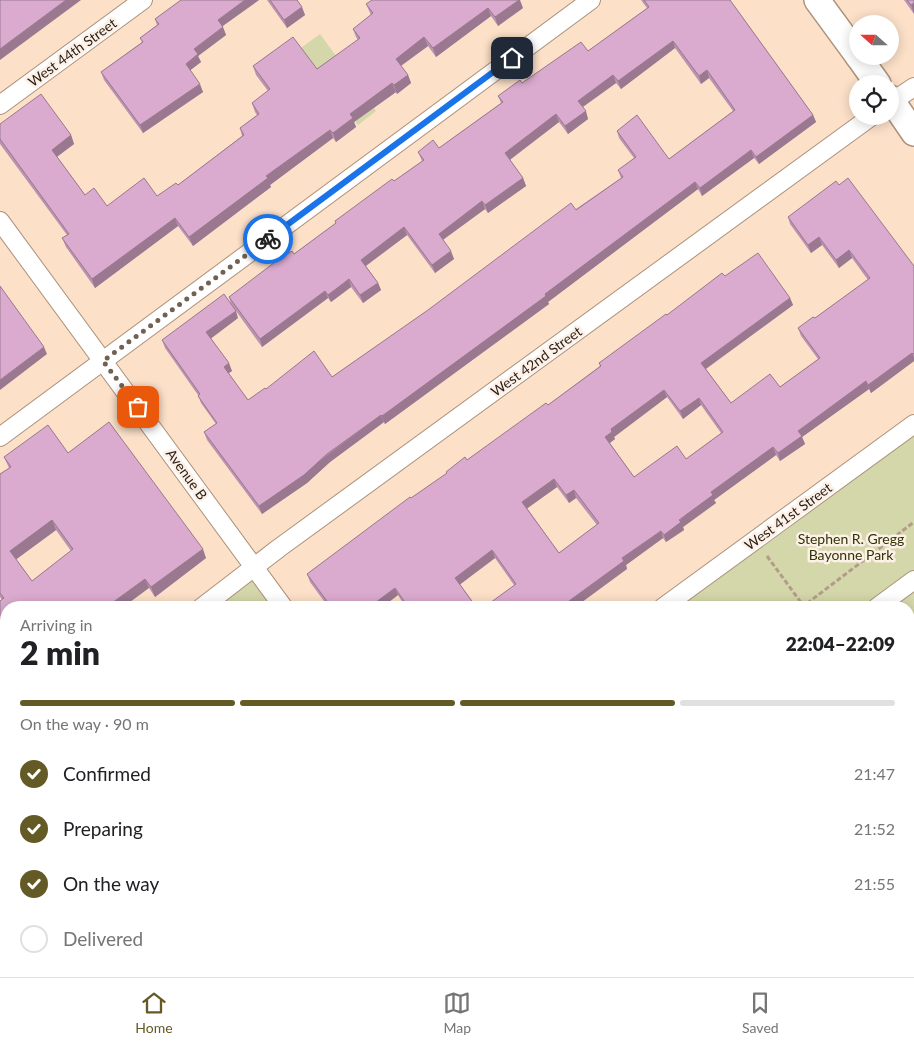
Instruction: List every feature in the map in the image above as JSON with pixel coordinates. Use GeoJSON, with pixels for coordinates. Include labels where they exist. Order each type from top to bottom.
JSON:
{"type":"FeatureCollection","features":[{"type":"Feature","properties":{"kind":"main road"},"geometry":{"type":"LineString","coordinates":[[817,0],[849,44]]}},
{"type":"Feature","properties":{"kind":"main road"},"geometry":{"type":"LineString","coordinates":[[899,112],[914,133]]}},
{"type":"Feature","properties":{"kind":"street","name":"West 44th Street"},"geometry":{"type":"LineString","coordinates":[[0,105],[143,0]]}},
{"type":"Feature","properties":{"kind":"street"},"geometry":{"type":"LineString","coordinates":[[0,437],[591,0]]}},
{"type":"Feature","properties":{"kind":"street"},"geometry":{"type":"LineString","coordinates":[[899,93],[914,87]]}},
{"type":"Feature","properties":{"kind":"street","name":"West 42nd Street"},"geometry":{"type":"LineString","coordinates":[[210,601],[254,566],[860,125]]}},
{"type":"Feature","properties":{"kind":"street","name":"Avenue B"},"geometry":{"type":"LineString","coordinates":[[0,220],[279,601]]}},
{"type":"Feature","properties":{"kind":"street","name":"West 41st Street"},"geometry":{"type":"LineString","coordinates":[[672,601],[914,424]]}},
{"type":"Feature","properties":{"kind":"street"},"geometry":{"type":"LineString","coordinates":[[886,601],[914,580]]}},
{"type":"Feature","properties":{"kind":"path"},"geometry":{"type":"LineString","coordinates":[[811,601],[914,522]]}},
{"type":"Feature","properties":{"kind":"path"},"geometry":{"type":"LineString","coordinates":[[755,540],[799,601]]}},
{"type":"Feature","properties":{"kind":"green space"},"geometry":{"type":"Polygon","coordinates":[[[320,34],[376,111],[358,125],[301,48],[320,34]]]}},
{"type":"Feature","properties":{"kind":"green space","name":"Stephen R. Gregg Bayonne Park"},"geometry":{"type":"Polygon","coordinates":[[[914,423],[914,601],[670,601],[914,423]]]}},
{"type":"Feature","properties":{"kind":"green space"},"geometry":{"type":"Polygon","coordinates":[[[260,574],[280,601],[223,601],[260,574]]]}},
{"type":"Feature","properties":{"kind":"building"},"geometry":{"type":"Polygon","coordinates":[[[0,0],[66,0],[0,49],[0,0]]]}},
{"type":"Feature","properties":{"kind":"building"},"geometry":{"type":"Polygon","coordinates":[[[181,0],[245,0],[218,20],[223,27],[194,49],[198,54],[186,64],[200,84],[140,125],[101,72],[143,42],[140,38],[159,24],[155,19],[181,0]]]}},
{"type":"Feature","properties":{"kind":"building"},"geometry":{"type":"Polygon","coordinates":[[[270,0],[297,0],[302,7],[284,20],[270,0]]]}},
{"type":"Feature","properties":{"kind":"building"},"geometry":{"type":"Polygon","coordinates":[[[372,0],[519,0],[495,17],[488,8],[433,48],[424,37],[396,59],[408,75],[394,85],[392,83],[350,114],[353,118],[333,133],[330,130],[266,176],[268,178],[189,237],[175,218],[92,279],[62,238],[69,234],[0,139],[0,124],[41,94],[71,135],[52,150],[85,195],[94,188],[107,206],[144,178],[157,196],[176,183],[178,185],[244,135],[240,128],[259,114],[252,103],[270,89],[253,66],[293,37],[317,69],[360,38],[353,29],[373,13],[366,4],[372,0]]]}},
{"type":"Feature","properties":{"kind":"building"},"geometry":{"type":"Polygon","coordinates":[[[644,0],[730,0],[813,115],[756,157],[751,150],[700,188],[695,182],[545,294],[546,296],[327,454],[304,475],[259,506],[204,432],[217,423],[198,396],[200,394],[162,340],[224,294],[236,311],[206,332],[229,363],[224,367],[248,400],[266,389],[314,351],[332,377],[428,310],[571,203],[576,210],[623,177],[618,170],[636,157],[617,131],[637,115],[669,159],[735,110],[707,70],[699,76],[673,41],[618,81],[613,75],[578,101],[586,111],[565,126],[556,114],[505,153],[523,178],[485,205],[482,201],[439,234],[451,251],[432,265],[404,227],[361,260],[378,283],[360,295],[349,279],[328,295],[325,291],[260,339],[229,297],[279,259],[292,251],[294,254],[392,179],[394,181],[424,160],[418,152],[433,140],[439,148],[503,102],[498,96],[520,80],[522,83],[581,42],[588,51],[649,7],[644,0]]]}},
{"type":"Feature","properties":{"kind":"building"},"geometry":{"type":"Polygon","coordinates":[[[907,0],[914,0],[914,3],[911,5],[907,0]]]}},
{"type":"Feature","properties":{"kind":"building"},"geometry":{"type":"Polygon","coordinates":[[[848,178],[914,266],[913,354],[868,385],[866,381],[798,431],[802,436],[778,453],[773,447],[711,492],[713,495],[679,520],[681,522],[664,535],[661,531],[622,558],[624,561],[569,601],[493,601],[516,584],[492,550],[455,578],[472,601],[404,601],[395,588],[377,601],[327,601],[307,574],[410,497],[447,473],[465,457],[467,460],[546,403],[548,405],[601,366],[599,363],[722,273],[725,276],[758,253],[790,298],[701,363],[731,403],[770,374],[780,387],[820,358],[798,328],[870,278],[849,250],[836,260],[819,237],[808,245],[788,217],[836,181],[839,185],[848,178]],[[664,390],[611,429],[612,432],[605,437],[634,477],[677,446],[686,459],[723,432],[699,398],[680,411],[664,390]],[[554,479],[522,502],[559,553],[599,523],[574,490],[566,495],[554,479]]]}},
{"type":"Feature","properties":{"kind":"building"},"geometry":{"type":"Polygon","coordinates":[[[0,286],[44,347],[0,380],[0,286]]]}},
{"type":"Feature","properties":{"kind":"building"},"geometry":{"type":"Polygon","coordinates":[[[109,422],[203,549],[151,587],[145,579],[115,601],[0,601],[4,598],[0,593],[0,474],[11,467],[4,457],[48,425],[68,453],[109,422]],[[52,520],[10,551],[32,581],[73,549],[52,520]]]}},
{"type":"Feature","properties":{"kind":"way so far"},"geometry":{"type":"LineString","coordinates":[[138,407],[103,361],[268,239]]}},
{"type":"Feature","properties":{"kind":"route"},"geometry":{"type":"LineString","coordinates":[[268,239],[512,58]]}}]}
